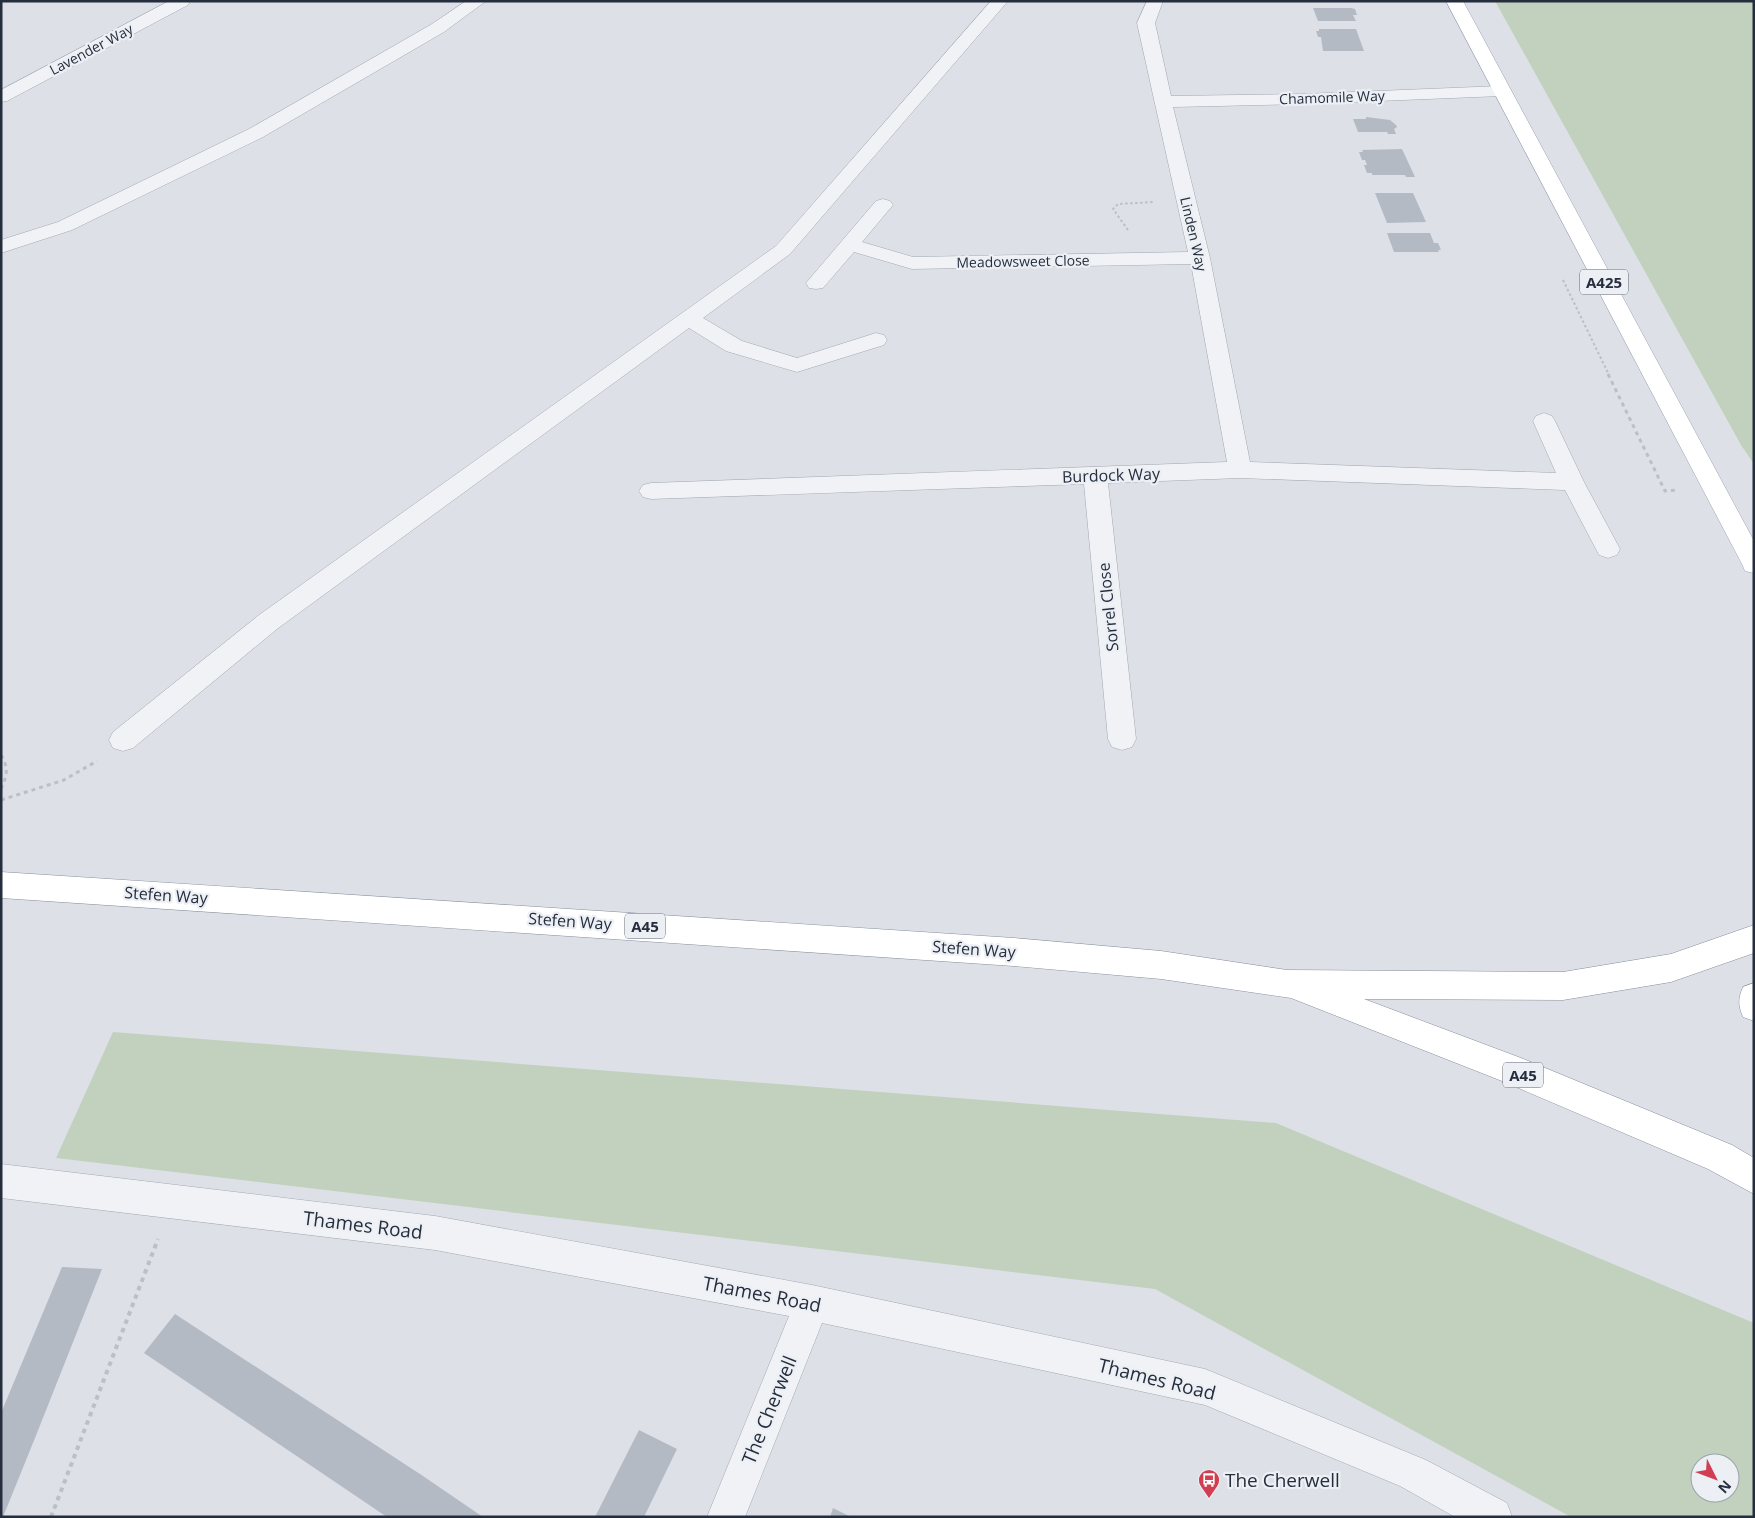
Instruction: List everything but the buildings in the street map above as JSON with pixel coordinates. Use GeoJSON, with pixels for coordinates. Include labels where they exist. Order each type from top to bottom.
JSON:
{"type":"FeatureCollection","features":[{"type":"Feature","properties":{"kind":"main road","name":"A425"},"geometry":{"type":"LineString","coordinates":[[1454,1],[1754,564]]}},
{"type":"Feature","properties":{"kind":"main road","name":"Stefen Way"},"geometry":{"type":"LineString","coordinates":[[1,885],[680,928],[1014,952],[1161,964],[1287,984]]}},
{"type":"Feature","properties":{"kind":"main road","name":"A45"},"geometry":{"type":"LineString","coordinates":[[1287,984],[1563,986],[1671,968],[1754,939]]}},
{"type":"Feature","properties":{"kind":"main road","name":"A45"},"geometry":{"type":"LineString","coordinates":[[1287,984],[1519,1073],[1720,1157],[1754,1177]]}},
{"type":"Feature","properties":{"kind":"main road"},"geometry":{"type":"LineString","coordinates":[[1754,996],[1754,1007]]}},
{"type":"Feature","properties":{"kind":"street","name":"Lavender Way"},"geometry":{"type":"LineString","coordinates":[[1,97],[182,1]]}},
{"type":"Feature","properties":{"kind":"street"},"geometry":{"type":"LineString","coordinates":[[1,246],[65,226],[256,133],[438,28],[478,1]]}},
{"type":"Feature","properties":{"kind":"street"},"geometry":{"type":"LineString","coordinates":[[124,740],[268,622],[783,250],[1000,1]]}},
{"type":"Feature","properties":{"kind":"street","name":"Linden Way"},"geometry":{"type":"LineString","coordinates":[[1155,1],[1146,23],[1200,258],[1240,470]]}},
{"type":"Feature","properties":{"kind":"street","name":"Chamomile Way"},"geometry":{"type":"LineString","coordinates":[[1163,102],[1304,99],[1501,90]]}},
{"type":"Feature","properties":{"kind":"street"},"geometry":{"type":"LineString","coordinates":[[816,283],[883,205]]}},
{"type":"Feature","properties":{"kind":"street","name":"Meadowsweet Close"},"geometry":{"type":"LineString","coordinates":[[849,244],[912,263],[1200,258]]}},
{"type":"Feature","properties":{"kind":"street"},"geometry":{"type":"LineString","coordinates":[[688,318],[734,346],[797,365],[876,340]]}},
{"type":"Feature","properties":{"kind":"street"},"geometry":{"type":"LineString","coordinates":[[1544,421],[1572,482],[1608,548]]}},
{"type":"Feature","properties":{"kind":"street","name":"Burdock Way"},"geometry":{"type":"LineString","coordinates":[[651,491],[1240,470],[1572,482]]}},
{"type":"Feature","properties":{"kind":"street","name":"Sorrel Close"},"geometry":{"type":"LineString","coordinates":[[1095,475],[1122,739]]}},
{"type":"Feature","properties":{"kind":"street","name":"Thames Road"},"geometry":{"type":"LineString","coordinates":[[1,1181],[435,1234],[812,1303],[1204,1387],[1413,1473],[1492,1517]]}},
{"type":"Feature","properties":{"kind":"street","name":"The Cherwell"},"geometry":{"type":"LineString","coordinates":[[726,1517],[812,1303]]}},
{"type":"Feature","properties":{"kind":"path"},"geometry":{"type":"LineString","coordinates":[[1131,259],[1124,243],[1130,234],[1125,223],[1116,215],[1113,209],[1118,204],[1187,202]]}},
{"type":"Feature","properties":{"kind":"path"},"geometry":{"type":"LineString","coordinates":[[1,800],[55,782],[89,768],[124,740]]}},
{"type":"Feature","properties":{"kind":"path"},"geometry":{"type":"LineString","coordinates":[[1,755],[8,766],[8,775],[1,789]]}},
{"type":"Feature","properties":{"kind":"path"},"geometry":{"type":"LineString","coordinates":[[51,1517],[173,1202]]}},
{"type":"Feature","properties":{"kind":"green space"},"geometry":{"type":"Polygon","coordinates":[[[1495,1],[1754,1],[1754,464],[1741,445],[1495,1]]]}},
{"type":"Feature","properties":{"kind":"green space"},"geometry":{"type":"Polygon","coordinates":[[[113,1032],[1276,1123],[1754,1323],[1754,1517],[1571,1517],[1155,1289],[56,1158],[113,1032]]]}},
{"type":"Feature","properties":{"kind":"place","name":"The Cherwell"},"geometry":{"type":"Point","coordinates":[1209,1499]}}]}
